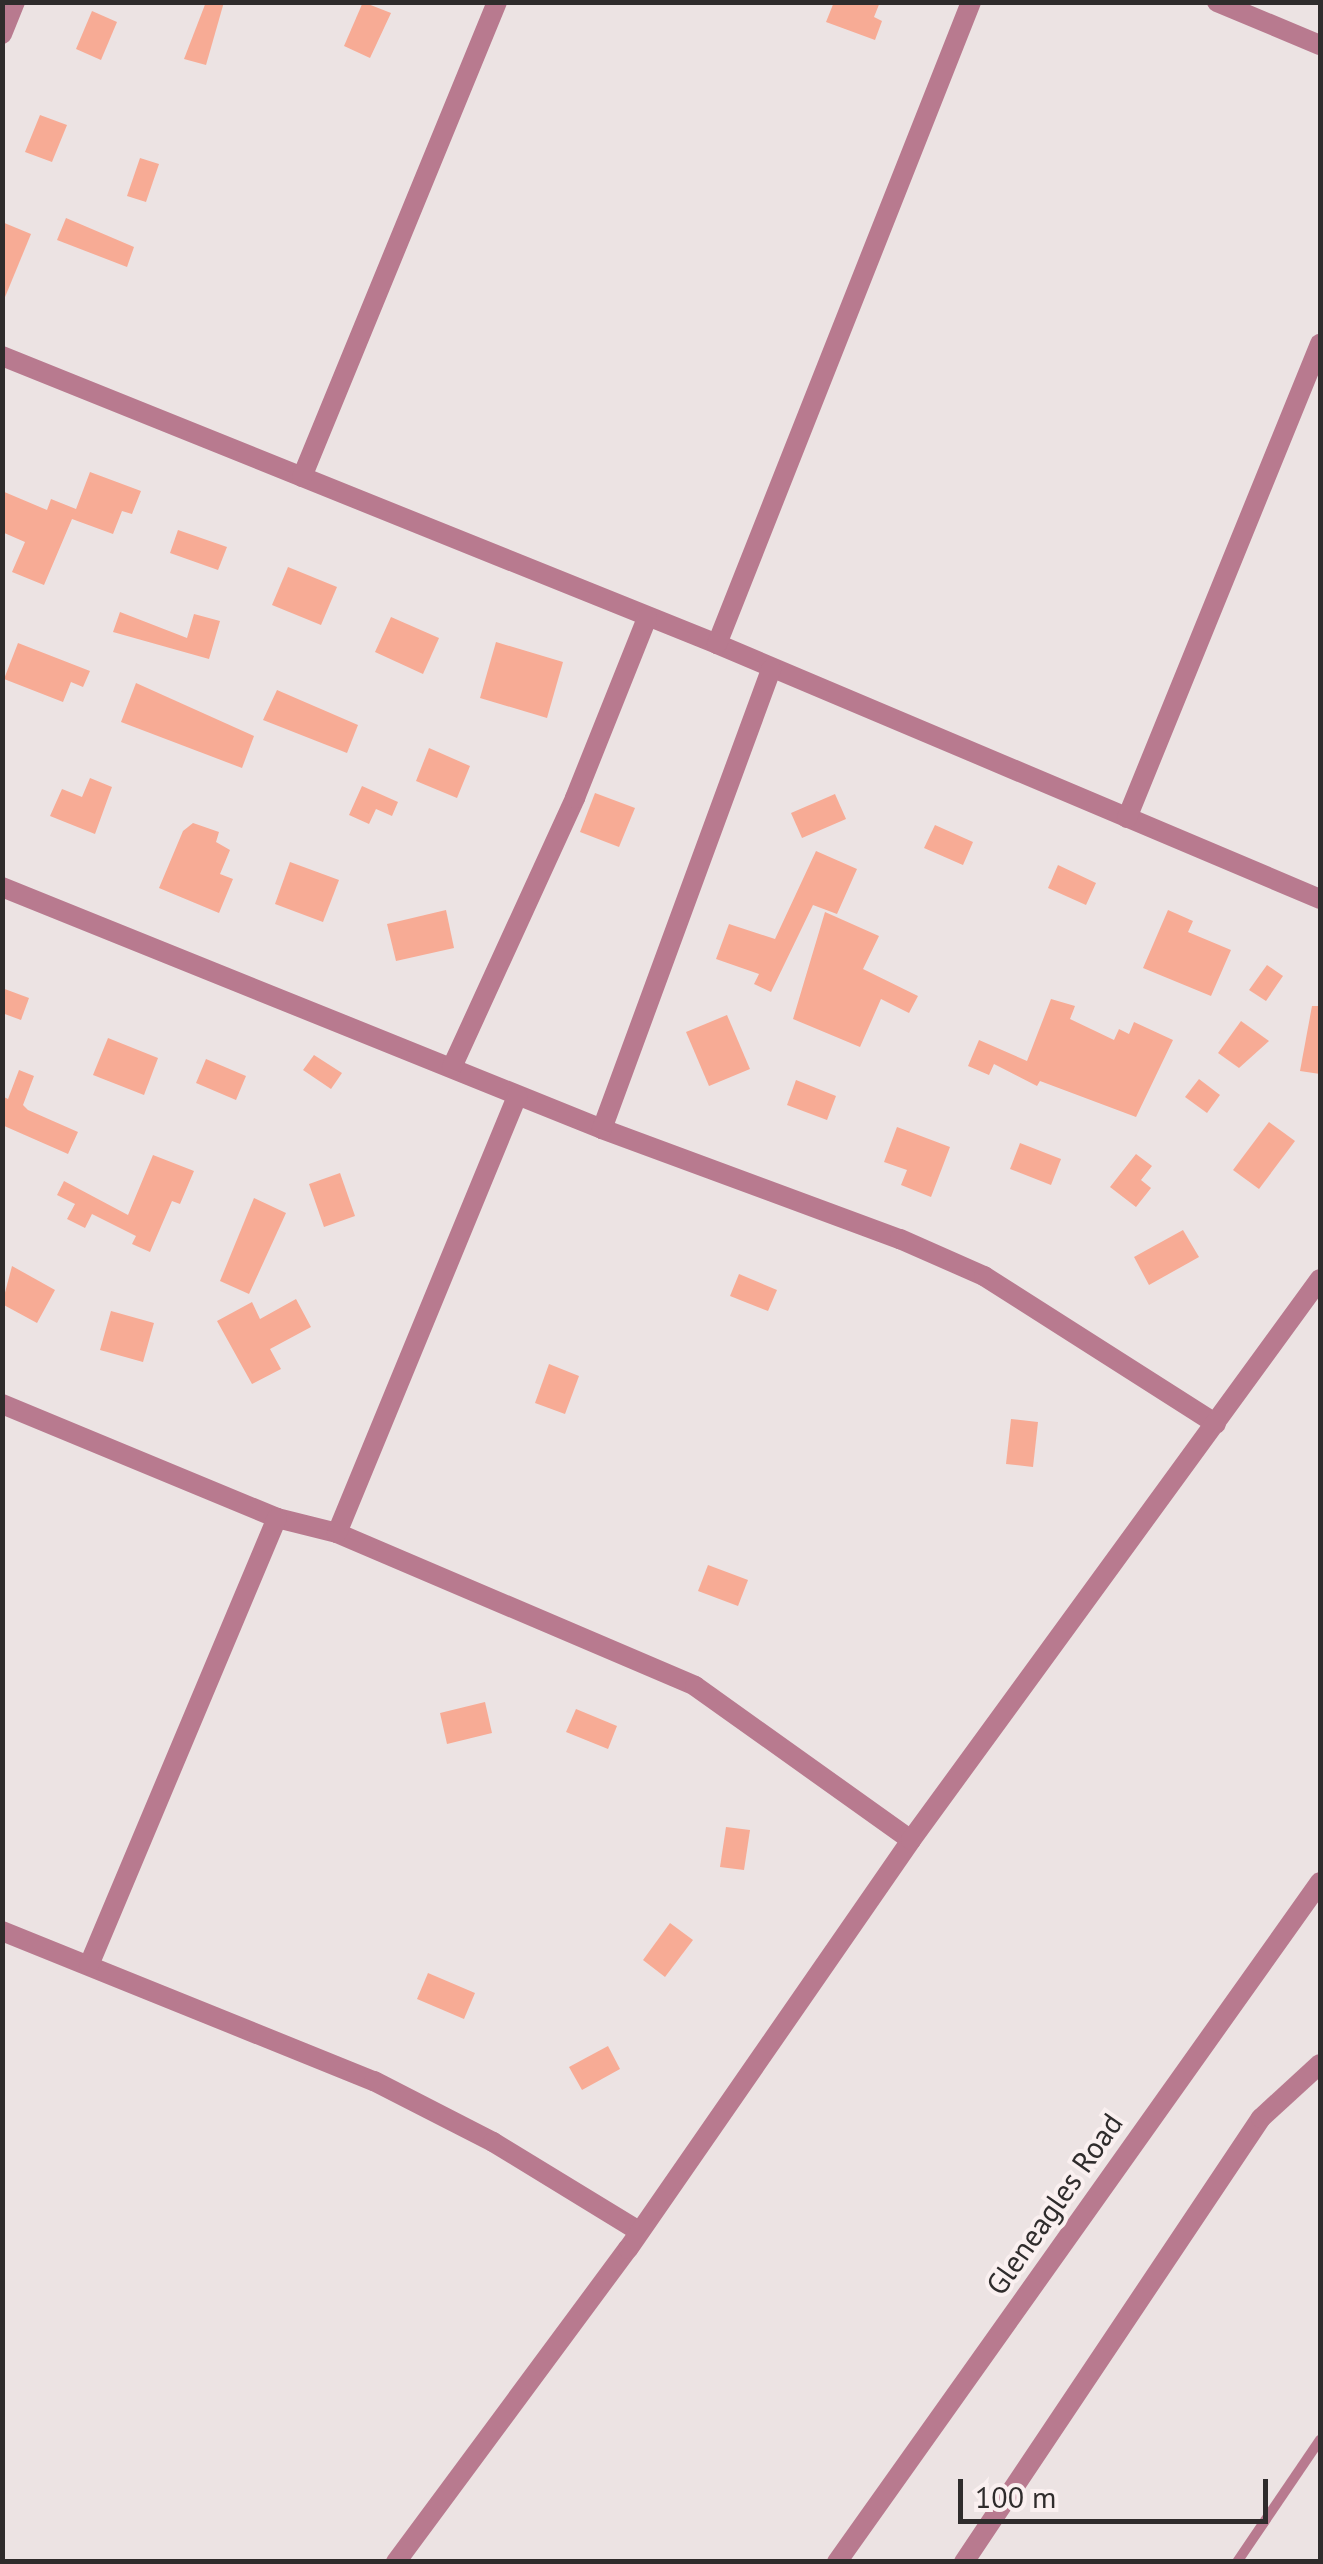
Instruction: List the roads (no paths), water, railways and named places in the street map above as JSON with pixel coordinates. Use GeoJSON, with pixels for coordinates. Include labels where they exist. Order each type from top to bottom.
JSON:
{"type":"FeatureCollection","features":[{"type":"Feature","properties":{"kind":"street"},"geometry":{"type":"LineString","coordinates":[[2,34],[16,2]]}},
{"type":"Feature","properties":{"kind":"street"},"geometry":{"type":"LineString","coordinates":[[302,477],[497,2]]}},
{"type":"Feature","properties":{"kind":"street"},"geometry":{"type":"LineString","coordinates":[[717,644],[971,2]]}},
{"type":"Feature","properties":{"kind":"street"},"geometry":{"type":"LineString","coordinates":[[1217,2],[1239,7],[1320,45]]}},
{"type":"Feature","properties":{"kind":"street"},"geometry":{"type":"LineString","coordinates":[[1127,818],[1320,344]]}},
{"type":"Feature","properties":{"kind":"street"},"geometry":{"type":"LineString","coordinates":[[2,356],[717,644],[1320,900]]}},
{"type":"Feature","properties":{"kind":"street"},"geometry":{"type":"LineString","coordinates":[[452,1067],[575,798],[647,618]]}},
{"type":"Feature","properties":{"kind":"street"},"geometry":{"type":"LineString","coordinates":[[602,1129],[771,669]]}},
{"type":"Feature","properties":{"kind":"street"},"geometry":{"type":"LineString","coordinates":[[2,887],[518,1096],[984,1276],[1216,1424]]}},
{"type":"Feature","properties":{"kind":"street"},"geometry":{"type":"LineString","coordinates":[[336,1533],[518,1096]]}},
{"type":"Feature","properties":{"kind":"street"},"geometry":{"type":"LineString","coordinates":[[396,2562],[639,2232],[911,1840],[1320,1280]]}},
{"type":"Feature","properties":{"kind":"street"},"geometry":{"type":"LineString","coordinates":[[2,1404],[277,1518],[336,1533],[695,1686],[911,1840]]}},
{"type":"Feature","properties":{"kind":"street"},"geometry":{"type":"LineString","coordinates":[[89,1965],[277,1518]]}},
{"type":"Feature","properties":{"kind":"street","name":"Gleneagles Road"},"geometry":{"type":"LineString","coordinates":[[837,2562],[1320,1882]]}},
{"type":"Feature","properties":{"kind":"street"},"geometry":{"type":"LineString","coordinates":[[2,1931],[432,2109],[639,2232]]}},
{"type":"Feature","properties":{"kind":"street"},"geometry":{"type":"LineString","coordinates":[[964,2562],[1261,2118],[1320,2064]]}},
{"type":"Feature","properties":{"kind":"lane"},"geometry":{"type":"LineString","coordinates":[[1237,2562],[1320,2440]]}}]}
